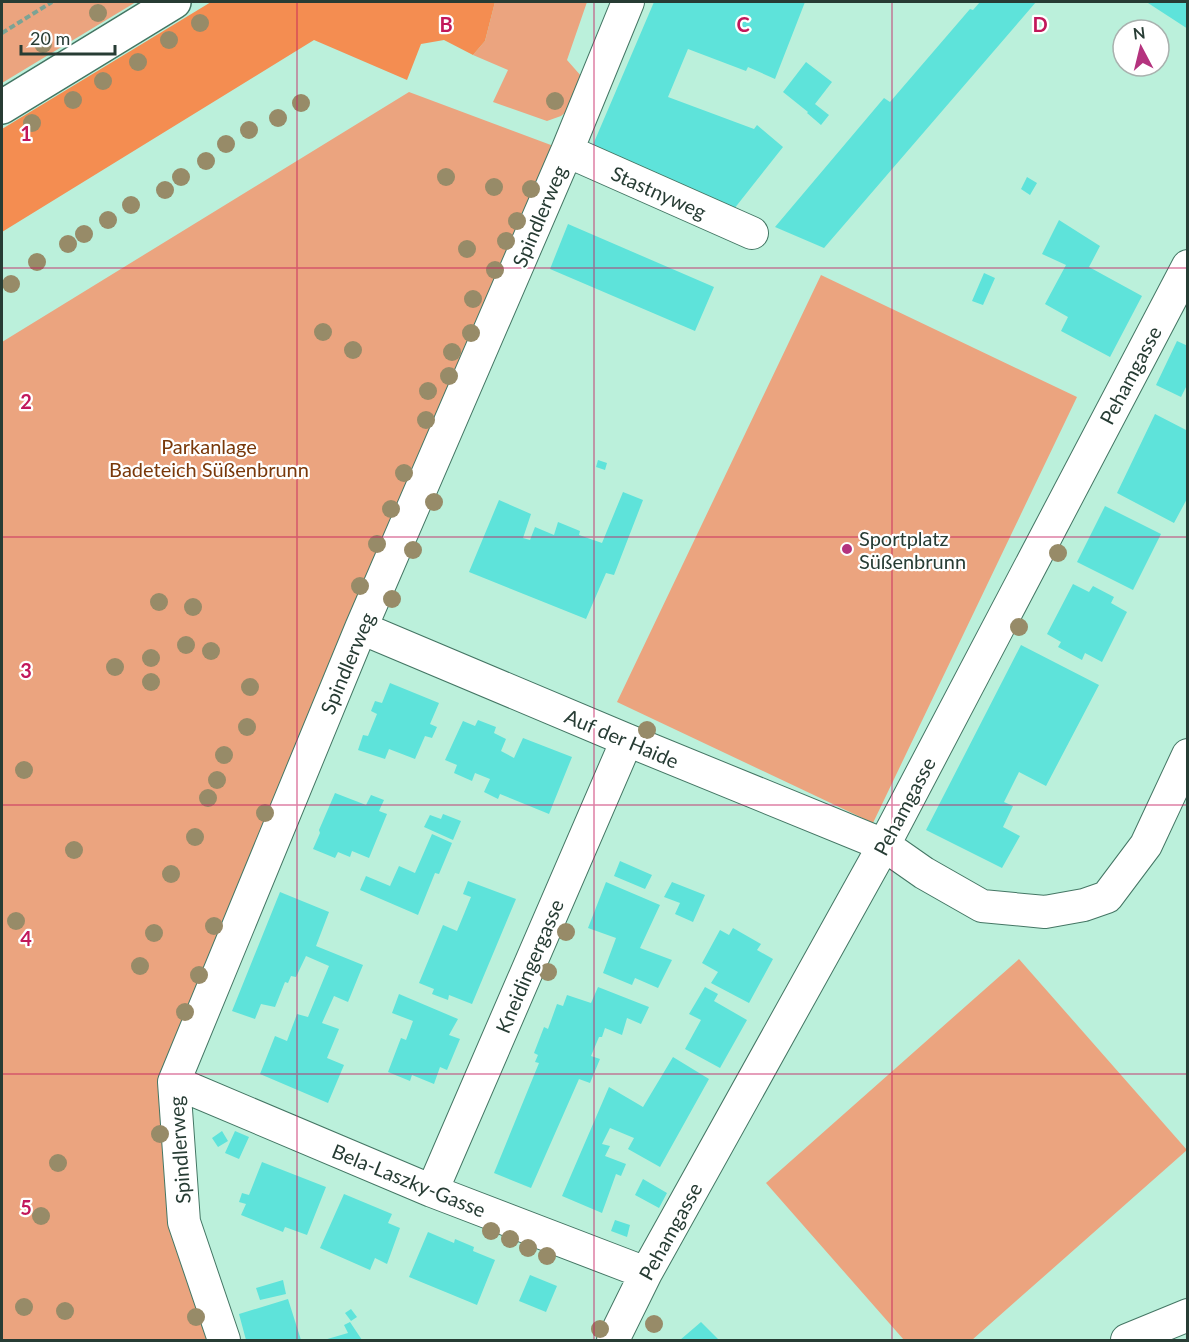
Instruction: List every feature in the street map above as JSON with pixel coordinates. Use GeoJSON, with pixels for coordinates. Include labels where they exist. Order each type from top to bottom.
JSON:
{"type":"FeatureCollection","features":[{"type":"Feature","properties":{"kind":"main road"},"geometry":{"type":"LineString","coordinates":[[2,106],[174,2]]}},
{"type":"Feature","properties":{"kind":"street","name":"Spindlerweg"},"geometry":{"type":"LineString","coordinates":[[224,1341],[184,1222],[174,1082],[361,628],[567,151],[628,2]]}},
{"type":"Feature","properties":{"kind":"street","name":"Stastnyweg"},"geometry":{"type":"LineString","coordinates":[[567,151],[752,233]]}},
{"type":"Feature","properties":{"kind":"street","name":"Pehamgasse"},"geometry":{"type":"LineString","coordinates":[[613,1341],[646,1273],[884,844],[1188,266]]}},
{"type":"Feature","properties":{"kind":"street","name":"Auf der Haide"},"geometry":{"type":"LineString","coordinates":[[361,628],[627,740],[884,844],[924,873],[982,906],[1045,912],[1084,905],[1107,897],[1146,845],[1188,755]]}},
{"type":"Feature","properties":{"kind":"street","name":"Kneidingergasse"},"geometry":{"type":"LineString","coordinates":[[432,1191],[627,740]]}},
{"type":"Feature","properties":{"kind":"street","name":"Bela-Laszky-Gasse"},"geometry":{"type":"LineString","coordinates":[[174,1082],[432,1191],[646,1273]]}},
{"type":"Feature","properties":{"kind":"street"},"geometry":{"type":"LineString","coordinates":[[1128,1341],[1188,1315]]}},
{"type":"Feature","properties":{"kind":"path"},"geometry":{"type":"LineString","coordinates":[[2,33],[52,2]]}},
{"type":"Feature","properties":{"kind":"green space"},"geometry":{"type":"Polygon","coordinates":[[[2,2],[136,2],[2,83],[2,2]]]}},
{"type":"Feature","properties":{"kind":"green space"},"geometry":{"type":"Polygon","coordinates":[[[495,2],[587,2],[567,60],[582,77],[573,106],[561,116],[547,121],[493,102],[508,70],[473,55],[485,41],[495,2]]]}},
{"type":"Feature","properties":{"kind":"green space","name":"Parkanlage Badeteich Süßenbrunn"},"geometry":{"type":"Polygon","coordinates":[[[409,92],[567,151],[174,1082],[184,1222],[224,1340],[2,1340],[2,342],[409,92]]]}},
{"type":"Feature","properties":{"kind":"green space","name":"Sportplatz Süßenbrunn"},"geometry":{"type":"Polygon","coordinates":[[[821,275],[1077,397],[873,823],[617,702],[821,275]]]}},
{"type":"Feature","properties":{"kind":"green space"},"geometry":{"type":"Polygon","coordinates":[[[1019,959],[1187,1150],[972,1340],[904,1340],[766,1183],[1019,959]]]}},
{"type":"Feature","properties":{"kind":"shaded area"},"geometry":{"type":"Polygon","coordinates":[[[211,2],[495,2],[485,41],[473,55],[444,40],[421,44],[407,80],[314,40],[2,232],[2,129],[211,2]]]}},
{"type":"Feature","properties":{"kind":"building"},"geometry":{"type":"Polygon","coordinates":[[[654,2],[805,2],[775,79],[748,67],[746,71],[688,49],[668,97],[754,129],[757,125],[783,147],[734,209],[592,147],[654,2]]]}},
{"type":"Feature","properties":{"kind":"building"},"geometry":{"type":"Polygon","coordinates":[[[980,2],[1036,2],[824,248],[775,227],[884,98],[890,102],[970,9],[973,10],[980,2]]]}},
{"type":"Feature","properties":{"kind":"building"},"geometry":{"type":"Polygon","coordinates":[[[1188,2],[1188,29],[1148,3],[1188,2]]]}},
{"type":"Feature","properties":{"kind":"building"},"geometry":{"type":"Polygon","coordinates":[[[806,62],[832,82],[815,104],[829,115],[821,125],[783,92],[806,62]]]}},
{"type":"Feature","properties":{"kind":"building"},"geometry":{"type":"Polygon","coordinates":[[[1027,177],[1037,183],[1030,195],[1021,189],[1027,177]]]}},
{"type":"Feature","properties":{"kind":"building"},"geometry":{"type":"Polygon","coordinates":[[[1059,220],[1100,246],[1089,267],[1142,296],[1110,357],[1061,331],[1068,317],[1045,304],[1066,265],[1042,254],[1059,220]]]}},
{"type":"Feature","properties":{"kind":"building"},"geometry":{"type":"Polygon","coordinates":[[[568,224],[714,287],[695,331],[550,269],[568,224]]]}},
{"type":"Feature","properties":{"kind":"building"},"geometry":{"type":"Polygon","coordinates":[[[984,273],[995,278],[983,305],[972,301],[984,273]]]}},
{"type":"Feature","properties":{"kind":"building"},"geometry":{"type":"Polygon","coordinates":[[[1177,341],[1188,346],[1188,383],[1181,397],[1156,385],[1177,341]]]}},
{"type":"Feature","properties":{"kind":"building"},"geometry":{"type":"Polygon","coordinates":[[[1155,414],[1188,431],[1188,497],[1174,523],[1117,493],[1155,414]]]}},
{"type":"Feature","properties":{"kind":"building"},"geometry":{"type":"Polygon","coordinates":[[[598,460],[607,463],[605,470],[596,467],[598,460]]]}},
{"type":"Feature","properties":{"kind":"building"},"geometry":{"type":"Polygon","coordinates":[[[623,492],[643,500],[614,575],[606,573],[586,619],[469,572],[499,500],[531,514],[523,538],[530,540],[535,527],[554,535],[558,522],[580,531],[579,535],[602,543],[623,492]]]}},
{"type":"Feature","properties":{"kind":"building"},"geometry":{"type":"Polygon","coordinates":[[[1105,506],[1161,534],[1133,590],[1077,562],[1105,506]]]}},
{"type":"Feature","properties":{"kind":"building"},"geometry":{"type":"Polygon","coordinates":[[[1073,584],[1089,592],[1093,586],[1114,597],[1111,603],[1127,612],[1102,662],[1085,653],[1082,660],[1058,647],[1061,642],[1047,634],[1073,584]]]}},
{"type":"Feature","properties":{"kind":"building"},"geometry":{"type":"Polygon","coordinates":[[[1021,645],[1099,685],[1046,786],[1019,772],[1004,802],[1013,806],[1003,827],[1020,836],[1002,868],[926,830],[1021,645]]]}},
{"type":"Feature","properties":{"kind":"building"},"geometry":{"type":"Polygon","coordinates":[[[390,683],[439,703],[430,724],[437,727],[432,738],[425,736],[415,759],[389,749],[385,759],[358,750],[363,735],[368,736],[377,714],[371,711],[375,701],[382,703],[390,683]]]}},
{"type":"Feature","properties":{"kind":"building"},"geometry":{"type":"Polygon","coordinates":[[[478,720],[496,727],[494,733],[506,739],[501,751],[514,758],[523,738],[572,757],[549,814],[500,794],[498,799],[484,792],[490,779],[475,773],[472,781],[454,773],[457,765],[445,760],[463,721],[475,726],[478,720]]]}},
{"type":"Feature","properties":{"kind":"building"},"geometry":{"type":"Polygon","coordinates":[[[335,793],[366,805],[371,795],[384,800],[379,811],[387,814],[369,858],[352,851],[350,857],[338,852],[335,858],[313,849],[335,793]]]}},
{"type":"Feature","properties":{"kind":"building"},"geometry":{"type":"Polygon","coordinates":[[[443,814],[461,821],[453,840],[424,827],[430,815],[441,819],[443,814]]]}},
{"type":"Feature","properties":{"kind":"building"},"geometry":{"type":"Polygon","coordinates":[[[432,834],[452,843],[439,874],[435,873],[418,915],[360,890],[366,876],[390,886],[399,866],[415,873],[432,834]]]}},
{"type":"Feature","properties":{"kind":"building"},"geometry":{"type":"Polygon","coordinates":[[[620,861],[652,875],[645,889],[614,876],[620,861]]]}},
{"type":"Feature","properties":{"kind":"building"},"geometry":{"type":"Polygon","coordinates":[[[468,881],[516,899],[472,1004],[449,995],[448,1000],[432,994],[434,989],[419,983],[443,925],[457,931],[471,897],[463,894],[468,881]]]}},
{"type":"Feature","properties":{"kind":"building"},"geometry":{"type":"Polygon","coordinates":[[[606,882],[660,905],[640,948],[672,960],[658,988],[635,978],[632,985],[603,973],[616,938],[588,928],[606,882]]]}},
{"type":"Feature","properties":{"kind":"building"},"geometry":{"type":"Polygon","coordinates":[[[672,882],[705,895],[693,922],[675,914],[680,903],[664,897],[672,882]]]}},
{"type":"Feature","properties":{"kind":"building"},"geometry":{"type":"Polygon","coordinates":[[[280,892],[329,912],[316,946],[363,965],[348,1002],[334,996],[322,1023],[339,1029],[327,1058],[344,1065],[328,1103],[260,1074],[275,1036],[287,1041],[297,1014],[308,1017],[329,966],[306,956],[296,977],[291,976],[288,983],[285,982],[275,1007],[261,1004],[255,1019],[232,1011],[280,892]]]}},
{"type":"Feature","properties":{"kind":"building"},"geometry":{"type":"Polygon","coordinates":[[[733,928],[761,944],[757,950],[773,959],[749,1003],[711,983],[718,972],[702,963],[720,930],[729,935],[733,928]]]}},
{"type":"Feature","properties":{"kind":"building"},"geometry":{"type":"Polygon","coordinates":[[[598,987],[649,1007],[641,1024],[627,1018],[622,1035],[605,1028],[591,1056],[600,1059],[590,1083],[579,1079],[531,1188],[494,1173],[539,1063],[535,1062],[538,1055],[534,1053],[544,1027],[548,1029],[557,1004],[563,1006],[567,995],[591,1003],[598,987]]]}},
{"type":"Feature","properties":{"kind":"building"},"geometry":{"type":"Polygon","coordinates":[[[705,987],[718,994],[714,1001],[747,1020],[720,1068],[685,1049],[701,1020],[689,1014],[705,987]]]}},
{"type":"Feature","properties":{"kind":"building"},"geometry":{"type":"Polygon","coordinates":[[[399,994],[458,1019],[449,1035],[460,1039],[447,1070],[440,1067],[434,1084],[412,1075],[410,1081],[388,1072],[401,1038],[406,1040],[413,1021],[392,1013],[399,994]]]}},
{"type":"Feature","properties":{"kind":"building"},"geometry":{"type":"Polygon","coordinates":[[[673,1057],[709,1079],[660,1167],[628,1149],[634,1138],[610,1128],[602,1144],[610,1146],[605,1156],[626,1164],[621,1176],[616,1174],[602,1213],[562,1196],[609,1087],[643,1107],[673,1057]]]}},
{"type":"Feature","properties":{"kind":"building"},"geometry":{"type":"Polygon","coordinates":[[[222,1131],[228,1141],[218,1147],[212,1138],[222,1131]]]}},
{"type":"Feature","properties":{"kind":"building"},"geometry":{"type":"Polygon","coordinates":[[[235,1131],[249,1137],[239,1159],[225,1153],[235,1131]]]}},
{"type":"Feature","properties":{"kind":"building"},"geometry":{"type":"Polygon","coordinates":[[[262,1162],[326,1187],[307,1235],[285,1227],[283,1232],[241,1215],[246,1204],[239,1202],[242,1193],[249,1195],[262,1162]]]}},
{"type":"Feature","properties":{"kind":"building"},"geometry":{"type":"Polygon","coordinates":[[[643,1179],[667,1193],[659,1208],[635,1195],[643,1179]]]}},
{"type":"Feature","properties":{"kind":"building"},"geometry":{"type":"Polygon","coordinates":[[[344,1194],[392,1214],[388,1223],[400,1228],[387,1264],[375,1258],[370,1270],[320,1248],[344,1194]]]}},
{"type":"Feature","properties":{"kind":"building"},"geometry":{"type":"Polygon","coordinates":[[[615,1220],[630,1225],[627,1237],[611,1231],[615,1220]]]}},
{"type":"Feature","properties":{"kind":"building"},"geometry":{"type":"Polygon","coordinates":[[[428,1232],[454,1243],[455,1239],[474,1247],[473,1251],[495,1260],[477,1305],[409,1277],[428,1232]]]}},
{"type":"Feature","properties":{"kind":"building"},"geometry":{"type":"Polygon","coordinates":[[[530,1275],[557,1286],[546,1312],[519,1301],[530,1275]]]}},
{"type":"Feature","properties":{"kind":"building"},"geometry":{"type":"Polygon","coordinates":[[[283,1280],[286,1294],[260,1300],[256,1288],[283,1280]]]}},
{"type":"Feature","properties":{"kind":"building"},"geometry":{"type":"Polygon","coordinates":[[[288,1299],[301,1340],[246,1340],[239,1314],[288,1299]]]}},
{"type":"Feature","properties":{"kind":"building"},"geometry":{"type":"Polygon","coordinates":[[[351,1309],[357,1317],[351,1321],[345,1313],[351,1309]]]}},
{"type":"Feature","properties":{"kind":"building"},"geometry":{"type":"Polygon","coordinates":[[[350,1322],[362,1340],[324,1340],[348,1333],[344,1325],[350,1322]]]}},
{"type":"Feature","properties":{"kind":"building"},"geometry":{"type":"Polygon","coordinates":[[[701,1322],[719,1340],[680,1340],[701,1322]]]}},
{"type":"Feature","properties":{"kind":"place","name":"Sportplatz Süßenbrunn"},"geometry":{"type":"Point","coordinates":[847,549]}}]}
